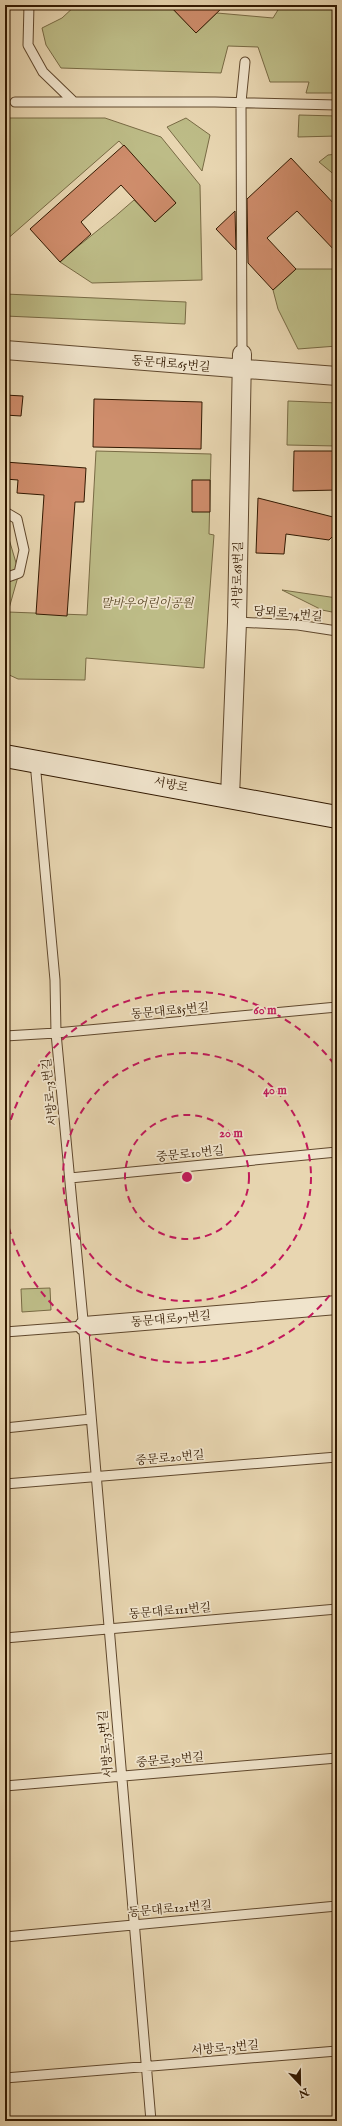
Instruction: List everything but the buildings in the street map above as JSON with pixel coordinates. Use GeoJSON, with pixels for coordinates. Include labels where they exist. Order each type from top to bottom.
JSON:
{"type":"FeatureCollection","features":[{"type":"Feature","properties":{"kind":"main road","name":"서방로"},"geometry":{"type":"LineString","coordinates":[[5,756],[337,817]]}},
{"type":"Feature","properties":{"kind":"street","name":"동문대로65번길"},"geometry":{"type":"LineString","coordinates":[[5,350],[243,362],[337,376]]}},
{"type":"Feature","properties":{"kind":"street","name":"서방로68번길"},"geometry":{"type":"LineString","coordinates":[[230,797],[243,362]]}},
{"type":"Feature","properties":{"kind":"street","name":"동문대로97번길"},"geometry":{"type":"LineString","coordinates":[[84,1326],[337,1305]]}},
{"type":"Feature","properties":{"kind":"lane"},"geometry":{"type":"LineString","coordinates":[[29,5],[28,45],[43,72],[74,102]]}},
{"type":"Feature","properties":{"kind":"lane"},"geometry":{"type":"LineString","coordinates":[[243,362],[241,102],[245,62]]}},
{"type":"Feature","properties":{"kind":"lane"},"geometry":{"type":"LineString","coordinates":[[15,102],[241,102],[337,106]]}},
{"type":"Feature","properties":{"kind":"lane"},"geometry":{"type":"LineString","coordinates":[[5,512],[17,519],[24,550],[19,573],[5,578]]}},
{"type":"Feature","properties":{"kind":"lane","name":"당뫼로74번길"},"geometry":{"type":"LineString","coordinates":[[236,622],[298,625],[337,631]]}},
{"type":"Feature","properties":{"kind":"lane","name":"서방로73번길"},"geometry":{"type":"LineString","coordinates":[[35,762],[54,980],[56,1033],[84,1326],[151,2121]]}},
{"type":"Feature","properties":{"kind":"lane","name":"동문대로85번길"},"geometry":{"type":"LineString","coordinates":[[5,1036],[56,1033],[337,1007]]}},
{"type":"Feature","properties":{"kind":"lane","name":"중문로10번길"},"geometry":{"type":"LineString","coordinates":[[70,1178],[337,1152]]}},
{"type":"Feature","properties":{"kind":"lane","name":"동문대로97번길"},"geometry":{"type":"LineString","coordinates":[[5,1332],[84,1326]]}},
{"type":"Feature","properties":{"kind":"lane"},"geometry":{"type":"LineString","coordinates":[[5,1428],[91,1419]]}},
{"type":"Feature","properties":{"kind":"lane","name":"중문로20번길"},"geometry":{"type":"LineString","coordinates":[[5,1484],[337,1457]]}},
{"type":"Feature","properties":{"kind":"lane","name":"동문대로111번길"},"geometry":{"type":"LineString","coordinates":[[5,1638],[337,1609]]}},
{"type":"Feature","properties":{"kind":"lane","name":"중문로30번길"},"geometry":{"type":"LineString","coordinates":[[5,1786],[337,1758]]}},
{"type":"Feature","properties":{"kind":"lane","name":"동문대로121번길"},"geometry":{"type":"LineString","coordinates":[[5,1937],[337,1906]]}},
{"type":"Feature","properties":{"kind":"lane","name":"서방로73번길"},"geometry":{"type":"LineString","coordinates":[[5,2078],[337,2051]]}},
{"type":"Feature","properties":{"kind":"green space"},"geometry":{"type":"Polygon","coordinates":[[[76,5],[169,5],[196,33],[217,13],[273,18],[281,5],[337,5],[337,93],[306,93],[309,82],[270,82],[258,47],[228,46],[221,73],[61,68],[46,45],[42,28],[62,18],[76,5]]]}},
{"type":"Feature","properties":{"kind":"green space"},"geometry":{"type":"Polygon","coordinates":[[[299,115],[337,116],[337,136],[298,137],[299,115]]]}},
{"type":"Feature","properties":{"kind":"green space"},"geometry":{"type":"Polygon","coordinates":[[[5,118],[105,118],[161,137],[200,185],[202,280],[92,283],[60,262],[134,200],[155,222],[176,203],[119,141],[5,241],[5,118]]]}},
{"type":"Feature","properties":{"kind":"green space"},"geometry":{"type":"Polygon","coordinates":[[[186,118],[210,135],[202,171],[167,127],[186,118]]]}},
{"type":"Feature","properties":{"kind":"green space"},"geometry":{"type":"Polygon","coordinates":[[[337,154],[337,177],[319,162],[328,155],[337,154]]]}},
{"type":"Feature","properties":{"kind":"green space"},"geometry":{"type":"Polygon","coordinates":[[[296,269],[337,269],[337,346],[298,349],[278,309],[273,290],[296,269]]]}},
{"type":"Feature","properties":{"kind":"green space"},"geometry":{"type":"Polygon","coordinates":[[[5,294],[186,302],[185,324],[5,316],[5,294]]]}},
{"type":"Feature","properties":{"kind":"green space"},"geometry":{"type":"Polygon","coordinates":[[[288,401],[337,403],[337,446],[287,445],[288,401]]]}},
{"type":"Feature","properties":{"kind":"green space","name":"말바우어린이공원"},"geometry":{"type":"Polygon","coordinates":[[[96,451],[211,454],[209,534],[214,535],[204,668],[86,658],[85,680],[18,679],[5,673],[5,534],[9,539],[19,573],[8,612],[87,615],[96,451]]]}},
{"type":"Feature","properties":{"kind":"green space"},"geometry":{"type":"Polygon","coordinates":[[[282,590],[337,598],[337,613],[322,610],[282,590]]]}},
{"type":"Feature","properties":{"kind":"green space"},"geometry":{"type":"Polygon","coordinates":[[[50,1288],[51,1310],[22,1312],[21,1289],[50,1288]]]}}]}
